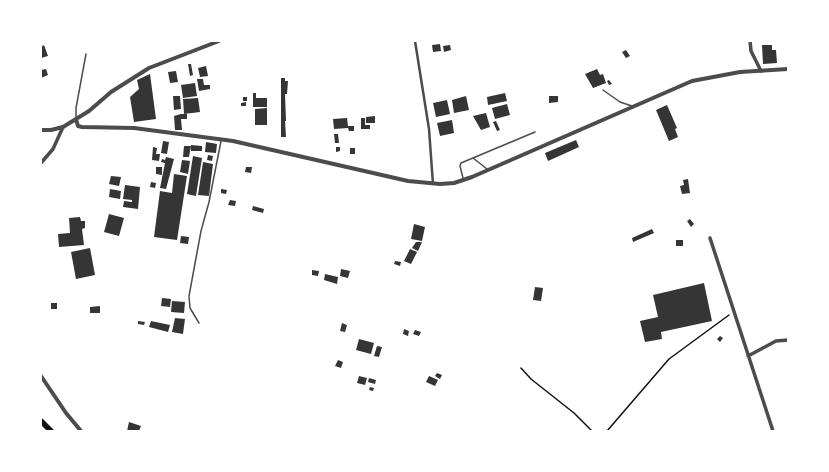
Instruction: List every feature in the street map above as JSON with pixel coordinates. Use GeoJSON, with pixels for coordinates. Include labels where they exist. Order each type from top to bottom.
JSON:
{"type":"FeatureCollection","features":[{"type":"Feature","properties":{"kind":"highway"},"geometry":{"type":"LineString","coordinates":[[41,421],[51,431]]}},
{"type":"Feature","properties":{"kind":"street"},"geometry":{"type":"LineString","coordinates":[[41,130],[51,130],[63,127],[111,92],[150,68],[219,41]]}},
{"type":"Feature","properties":{"kind":"street"},"geometry":{"type":"LineString","coordinates":[[415,41],[429,129],[433,184]]}},
{"type":"Feature","properties":{"kind":"street"},"geometry":{"type":"LineString","coordinates":[[750,41],[751,51],[762,71]]}},
{"type":"Feature","properties":{"kind":"street"},"geometry":{"type":"LineString","coordinates":[[76,119],[78,126],[82,127],[134,128],[221,139],[408,181],[433,184],[464,180],[682,85],[704,78],[740,72],[788,69]]}},
{"type":"Feature","properties":{"kind":"street"},"geometry":{"type":"LineString","coordinates":[[41,163],[53,149],[63,127]]}},
{"type":"Feature","properties":{"kind":"street"},"geometry":{"type":"LineString","coordinates":[[710,238],[773,431]]}},
{"type":"Feature","properties":{"kind":"street"},"geometry":{"type":"LineString","coordinates":[[748,356],[776,342],[788,340]]}},
{"type":"Feature","properties":{"kind":"street"},"geometry":{"type":"LineString","coordinates":[[41,376],[66,414],[81,431]]}},
{"type":"Feature","properties":{"kind":"lane"},"geometry":{"type":"LineString","coordinates":[[76,119],[76,108],[86,54]]}},
{"type":"Feature","properties":{"kind":"lane"},"geometry":{"type":"LineString","coordinates":[[603,90],[620,102],[632,106]]}},
{"type":"Feature","properties":{"kind":"lane"},"geometry":{"type":"LineString","coordinates":[[464,180],[460,164],[535,132]]}},
{"type":"Feature","properties":{"kind":"lane"},"geometry":{"type":"LineString","coordinates":[[199,323],[190,308],[189,296],[201,231],[209,202],[221,139]]}},
{"type":"Feature","properties":{"kind":"lane"},"geometry":{"type":"LineString","coordinates":[[473,158],[488,170]]}},
{"type":"Feature","properties":{"kind":"path"},"geometry":{"type":"LineString","coordinates":[[607,431],[669,359],[734,311]]}},
{"type":"Feature","properties":{"kind":"path"},"geometry":{"type":"LineString","coordinates":[[521,368],[531,379],[574,413],[592,431]]}},
{"type":"Feature","properties":{"kind":"building"},"geometry":{"type":"Polygon","coordinates":[[[440,44],[441,51],[433,52],[432,45],[440,44]]]}},
{"type":"Feature","properties":{"kind":"building"},"geometry":{"type":"Polygon","coordinates":[[[44,45],[48,56],[41,58],[41,47],[44,45]]]}},
{"type":"Feature","properties":{"kind":"building"},"geometry":{"type":"Polygon","coordinates":[[[450,45],[451,50],[444,52],[443,46],[450,45]]]}},
{"type":"Feature","properties":{"kind":"building"},"geometry":{"type":"Polygon","coordinates":[[[762,45],[772,45],[772,50],[776,50],[777,63],[763,64],[762,45]]]}},
{"type":"Feature","properties":{"kind":"building"},"geometry":{"type":"Polygon","coordinates":[[[626,50],[630,56],[626,58],[622,52],[626,50]]]}},
{"type":"Feature","properties":{"kind":"building"},"geometry":{"type":"Polygon","coordinates":[[[188,64],[191,64],[193,75],[190,76],[188,64]]]}},
{"type":"Feature","properties":{"kind":"building"},"geometry":{"type":"Polygon","coordinates":[[[206,66],[208,76],[200,77],[198,68],[206,66]]]}},
{"type":"Feature","properties":{"kind":"building"},"geometry":{"type":"Polygon","coordinates":[[[46,69],[48,75],[41,78],[41,70],[46,69]]]}},
{"type":"Feature","properties":{"kind":"building"},"geometry":{"type":"Polygon","coordinates":[[[597,69],[600,75],[603,74],[606,83],[593,88],[585,74],[597,69]]]}},
{"type":"Feature","properties":{"kind":"building"},"geometry":{"type":"Polygon","coordinates":[[[176,71],[178,82],[170,83],[168,72],[176,71]]]}},
{"type":"Feature","properties":{"kind":"building"},"geometry":{"type":"Polygon","coordinates":[[[150,74],[156,119],[134,122],[130,97],[139,89],[137,80],[150,74]]]}},
{"type":"Feature","properties":{"kind":"building"},"geometry":{"type":"Polygon","coordinates":[[[281,78],[285,78],[285,81],[288,81],[287,94],[285,94],[286,137],[281,137],[281,78]]]}},
{"type":"Feature","properties":{"kind":"building"},"geometry":{"type":"Polygon","coordinates":[[[197,79],[203,79],[204,85],[210,85],[210,89],[199,91],[197,79]]]}},
{"type":"Feature","properties":{"kind":"building"},"geometry":{"type":"Polygon","coordinates":[[[609,80],[612,84],[609,85],[607,81],[609,80]]]}},
{"type":"Feature","properties":{"kind":"building"},"geometry":{"type":"Polygon","coordinates":[[[195,83],[197,96],[183,98],[181,85],[195,83]]]}},
{"type":"Feature","properties":{"kind":"building"},"geometry":{"type":"Polygon","coordinates":[[[253,93],[256,93],[256,98],[267,98],[267,107],[253,107],[253,93]]]}},
{"type":"Feature","properties":{"kind":"building"},"geometry":{"type":"Polygon","coordinates":[[[505,93],[507,101],[488,105],[487,97],[505,93]]]}},
{"type":"Feature","properties":{"kind":"building"},"geometry":{"type":"Polygon","coordinates":[[[173,96],[180,96],[181,109],[174,110],[173,96]]]}},
{"type":"Feature","properties":{"kind":"building"},"geometry":{"type":"Polygon","coordinates":[[[466,96],[469,110],[454,113],[452,100],[466,96]]]}},
{"type":"Feature","properties":{"kind":"building"},"geometry":{"type":"Polygon","coordinates":[[[549,96],[558,96],[558,102],[549,103],[549,96]]]}},
{"type":"Feature","properties":{"kind":"building"},"geometry":{"type":"Polygon","coordinates":[[[243,97],[247,97],[247,101],[243,101],[243,97]]]}},
{"type":"Feature","properties":{"kind":"building"},"geometry":{"type":"Polygon","coordinates":[[[198,98],[200,112],[184,114],[183,99],[198,98]]]}},
{"type":"Feature","properties":{"kind":"building"},"geometry":{"type":"Polygon","coordinates":[[[447,100],[450,114],[436,117],[433,103],[447,100]]]}},
{"type":"Feature","properties":{"kind":"building"},"geometry":{"type":"Polygon","coordinates":[[[246,102],[246,106],[241,106],[241,103],[246,102]]]}},
{"type":"Feature","properties":{"kind":"building"},"geometry":{"type":"Polygon","coordinates":[[[507,104],[510,115],[495,119],[492,108],[507,104]]]}},
{"type":"Feature","properties":{"kind":"building"},"geometry":{"type":"Polygon","coordinates":[[[667,105],[677,128],[675,129],[678,137],[669,141],[656,110],[667,105]]]}},
{"type":"Feature","properties":{"kind":"building"},"geometry":{"type":"Polygon","coordinates":[[[267,108],[267,125],[255,125],[255,109],[267,108]]]}},
{"type":"Feature","properties":{"kind":"building"},"geometry":{"type":"Polygon","coordinates":[[[486,113],[490,127],[481,130],[473,116],[486,113]]]}},
{"type":"Feature","properties":{"kind":"building"},"geometry":{"type":"Polygon","coordinates":[[[187,114],[187,119],[181,119],[182,130],[175,130],[174,116],[187,114]]]}},
{"type":"Feature","properties":{"kind":"building"},"geometry":{"type":"Polygon","coordinates":[[[375,116],[375,123],[366,123],[366,117],[375,116]]]}},
{"type":"Feature","properties":{"kind":"building"},"geometry":{"type":"Polygon","coordinates":[[[347,118],[348,126],[354,126],[354,131],[349,131],[348,128],[334,129],[333,119],[347,118]]]}},
{"type":"Feature","properties":{"kind":"building"},"geometry":{"type":"Polygon","coordinates":[[[361,118],[365,118],[365,125],[370,125],[370,129],[361,129],[361,118]]]}},
{"type":"Feature","properties":{"kind":"building"},"geometry":{"type":"Polygon","coordinates":[[[452,120],[454,133],[440,136],[437,123],[452,120]]]}},
{"type":"Feature","properties":{"kind":"building"},"geometry":{"type":"Polygon","coordinates":[[[496,121],[500,130],[497,131],[493,122],[496,121]]]}},
{"type":"Feature","properties":{"kind":"building"},"geometry":{"type":"Polygon","coordinates":[[[334,134],[338,134],[339,143],[335,143],[334,134]]]}},
{"type":"Feature","properties":{"kind":"building"},"geometry":{"type":"Polygon","coordinates":[[[576,140],[579,147],[548,161],[545,153],[576,140]]]}},
{"type":"Feature","properties":{"kind":"building"},"geometry":{"type":"Polygon","coordinates":[[[163,141],[169,142],[167,154],[161,153],[163,141]]]}},
{"type":"Feature","properties":{"kind":"building"},"geometry":{"type":"Polygon","coordinates":[[[206,142],[217,144],[216,153],[205,152],[206,142]]]}},
{"type":"Feature","properties":{"kind":"building"},"geometry":{"type":"Polygon","coordinates":[[[191,145],[202,146],[202,151],[191,151],[191,145]]]}},
{"type":"Feature","properties":{"kind":"building"},"geometry":{"type":"Polygon","coordinates":[[[184,146],[191,146],[189,157],[183,157],[184,146]]]}},
{"type":"Feature","properties":{"kind":"building"},"geometry":{"type":"Polygon","coordinates":[[[153,147],[157,148],[156,154],[160,154],[159,161],[152,160],[153,147]]]}},
{"type":"Feature","properties":{"kind":"building"},"geometry":{"type":"Polygon","coordinates":[[[336,147],[340,147],[340,151],[336,152],[336,147]]]}},
{"type":"Feature","properties":{"kind":"building"},"geometry":{"type":"Polygon","coordinates":[[[350,148],[355,148],[355,154],[350,154],[350,148]]]}},
{"type":"Feature","properties":{"kind":"building"},"geometry":{"type":"Polygon","coordinates":[[[208,155],[213,156],[212,161],[207,160],[208,155]]]}},
{"type":"Feature","properties":{"kind":"building"},"geometry":{"type":"Polygon","coordinates":[[[193,156],[202,158],[196,196],[187,194],[193,156]]]}},
{"type":"Feature","properties":{"kind":"building"},"geometry":{"type":"Polygon","coordinates":[[[166,157],[174,159],[166,189],[160,188],[165,163],[161,162],[162,159],[165,160],[166,157]]]}},
{"type":"Feature","properties":{"kind":"building"},"geometry":{"type":"Polygon","coordinates":[[[182,160],[190,161],[188,174],[180,172],[182,160]]]}},
{"type":"Feature","properties":{"kind":"building"},"geometry":{"type":"Polygon","coordinates":[[[203,162],[213,164],[209,196],[198,195],[203,162]]]}},
{"type":"Feature","properties":{"kind":"building"},"geometry":{"type":"Polygon","coordinates":[[[156,167],[162,167],[162,175],[156,174],[156,167]]]}},
{"type":"Feature","properties":{"kind":"building"},"geometry":{"type":"Polygon","coordinates":[[[246,167],[252,167],[251,173],[245,172],[246,167]]]}},
{"type":"Feature","properties":{"kind":"building"},"geometry":{"type":"Polygon","coordinates":[[[174,174],[187,176],[177,240],[154,237],[160,191],[172,193],[174,174]]]}},
{"type":"Feature","properties":{"kind":"building"},"geometry":{"type":"Polygon","coordinates":[[[111,176],[121,177],[119,186],[109,184],[111,176]]]}},
{"type":"Feature","properties":{"kind":"building"},"geometry":{"type":"Polygon","coordinates":[[[688,179],[690,193],[682,194],[680,186],[684,185],[683,180],[688,179]]]}},
{"type":"Feature","properties":{"kind":"building"},"geometry":{"type":"Polygon","coordinates":[[[151,182],[156,183],[155,188],[150,187],[151,182]]]}},
{"type":"Feature","properties":{"kind":"building"},"geometry":{"type":"Polygon","coordinates":[[[125,185],[140,187],[138,209],[123,207],[124,201],[132,202],[132,200],[123,199],[125,185]]]}},
{"type":"Feature","properties":{"kind":"building"},"geometry":{"type":"Polygon","coordinates":[[[110,189],[121,191],[120,199],[109,197],[110,189]]]}},
{"type":"Feature","properties":{"kind":"building"},"geometry":{"type":"Polygon","coordinates":[[[221,189],[227,190],[226,194],[221,193],[221,189]]]}},
{"type":"Feature","properties":{"kind":"building"},"geometry":{"type":"Polygon","coordinates":[[[230,200],[236,201],[235,206],[228,205],[230,200]]]}},
{"type":"Feature","properties":{"kind":"building"},"geometry":{"type":"Polygon","coordinates":[[[253,206],[264,209],[263,213],[252,210],[253,206]]]}},
{"type":"Feature","properties":{"kind":"building"},"geometry":{"type":"Polygon","coordinates":[[[109,214],[124,218],[119,236],[104,232],[109,214]]]}},
{"type":"Feature","properties":{"kind":"building"},"geometry":{"type":"Polygon","coordinates":[[[80,217],[81,221],[85,221],[85,228],[82,229],[84,245],[59,247],[58,234],[70,233],[69,218],[80,217]]]}},
{"type":"Feature","properties":{"kind":"building"},"geometry":{"type":"Polygon","coordinates":[[[690,219],[694,224],[691,227],[687,221],[690,219]]]}},
{"type":"Feature","properties":{"kind":"building"},"geometry":{"type":"Polygon","coordinates":[[[414,224],[425,227],[422,241],[411,239],[414,224]]]}},
{"type":"Feature","properties":{"kind":"building"},"geometry":{"type":"Polygon","coordinates":[[[652,229],[654,233],[633,242],[632,238],[652,229]]]}},
{"type":"Feature","properties":{"kind":"building"},"geometry":{"type":"Polygon","coordinates":[[[181,236],[189,237],[188,244],[180,243],[181,236]]]}},
{"type":"Feature","properties":{"kind":"building"},"geometry":{"type":"Polygon","coordinates":[[[676,240],[683,240],[683,246],[676,246],[676,240]]]}},
{"type":"Feature","properties":{"kind":"building"},"geometry":{"type":"Polygon","coordinates":[[[416,242],[422,242],[418,251],[412,248],[416,242]]]}},
{"type":"Feature","properties":{"kind":"building"},"geometry":{"type":"Polygon","coordinates":[[[90,248],[95,275],[76,279],[71,252],[90,248]]]}},
{"type":"Feature","properties":{"kind":"building"},"geometry":{"type":"Polygon","coordinates":[[[410,249],[417,252],[411,264],[404,261],[410,249]]]}},
{"type":"Feature","properties":{"kind":"building"},"geometry":{"type":"Polygon","coordinates":[[[395,261],[401,262],[400,266],[394,264],[395,261]]]}},
{"type":"Feature","properties":{"kind":"building"},"geometry":{"type":"Polygon","coordinates":[[[341,269],[350,271],[348,278],[340,276],[341,269]]]}},
{"type":"Feature","properties":{"kind":"building"},"geometry":{"type":"Polygon","coordinates":[[[312,270],[319,271],[318,276],[312,275],[312,270]]]}},
{"type":"Feature","properties":{"kind":"building"},"geometry":{"type":"Polygon","coordinates":[[[325,274],[338,277],[337,284],[324,280],[325,274]]]}},
{"type":"Feature","properties":{"kind":"building"},"geometry":{"type":"Polygon","coordinates":[[[704,283],[712,321],[661,332],[662,339],[645,342],[640,321],[658,317],[653,295],[704,283]]]}},
{"type":"Feature","properties":{"kind":"building"},"geometry":{"type":"Polygon","coordinates":[[[535,287],[543,288],[541,301],[533,300],[535,287]]]}},
{"type":"Feature","properties":{"kind":"building"},"geometry":{"type":"Polygon","coordinates":[[[162,298],[171,299],[170,307],[161,306],[162,298]]]}},
{"type":"Feature","properties":{"kind":"building"},"geometry":{"type":"Polygon","coordinates":[[[172,301],[185,302],[184,313],[171,312],[172,301]]]}},
{"type":"Feature","properties":{"kind":"building"},"geometry":{"type":"Polygon","coordinates":[[[51,303],[57,303],[57,309],[51,309],[51,303]]]}},
{"type":"Feature","properties":{"kind":"building"},"geometry":{"type":"Polygon","coordinates":[[[100,306],[100,313],[90,313],[90,307],[100,306]]]}},
{"type":"Feature","properties":{"kind":"building"},"geometry":{"type":"Polygon","coordinates":[[[175,318],[185,319],[183,334],[172,332],[175,318]]]}},
{"type":"Feature","properties":{"kind":"building"},"geometry":{"type":"Polygon","coordinates":[[[138,321],[145,322],[144,325],[138,324],[138,321]]]}},
{"type":"Feature","properties":{"kind":"building"},"geometry":{"type":"Polygon","coordinates":[[[151,321],[170,325],[168,332],[149,327],[151,321]]]}},
{"type":"Feature","properties":{"kind":"building"},"geometry":{"type":"Polygon","coordinates":[[[342,323],[347,325],[345,332],[340,331],[342,323]]]}},
{"type":"Feature","properties":{"kind":"building"},"geometry":{"type":"Polygon","coordinates":[[[404,329],[409,331],[408,336],[403,334],[404,329]]]}},
{"type":"Feature","properties":{"kind":"building"},"geometry":{"type":"Polygon","coordinates":[[[415,330],[421,332],[419,336],[413,334],[415,330]]]}},
{"type":"Feature","properties":{"kind":"building"},"geometry":{"type":"Polygon","coordinates":[[[720,336],[723,338],[720,342],[717,339],[720,336]]]}},
{"type":"Feature","properties":{"kind":"building"},"geometry":{"type":"Polygon","coordinates":[[[359,339],[374,343],[371,354],[356,350],[359,339]]]}},
{"type":"Feature","properties":{"kind":"building"},"geometry":{"type":"Polygon","coordinates":[[[377,346],[382,347],[379,357],[374,356],[377,346]]]}},
{"type":"Feature","properties":{"kind":"building"},"geometry":{"type":"Polygon","coordinates":[[[338,360],[343,362],[341,368],[335,366],[338,360]]]}},
{"type":"Feature","properties":{"kind":"building"},"geometry":{"type":"Polygon","coordinates":[[[437,373],[442,375],[440,379],[435,376],[437,373]]]}},
{"type":"Feature","properties":{"kind":"building"},"geometry":{"type":"Polygon","coordinates":[[[359,376],[367,378],[365,385],[357,383],[359,376]]]}},
{"type":"Feature","properties":{"kind":"building"},"geometry":{"type":"Polygon","coordinates":[[[429,376],[438,380],[435,386],[426,382],[429,376]]]}},
{"type":"Feature","properties":{"kind":"building"},"geometry":{"type":"Polygon","coordinates":[[[369,378],[376,380],[375,384],[368,382],[369,378]]]}},
{"type":"Feature","properties":{"kind":"building"},"geometry":{"type":"Polygon","coordinates":[[[370,387],[374,388],[373,391],[369,390],[370,387]]]}},
{"type":"Feature","properties":{"kind":"building"},"geometry":{"type":"Polygon","coordinates":[[[129,422],[141,426],[139,431],[127,431],[129,422]]]}}]}
